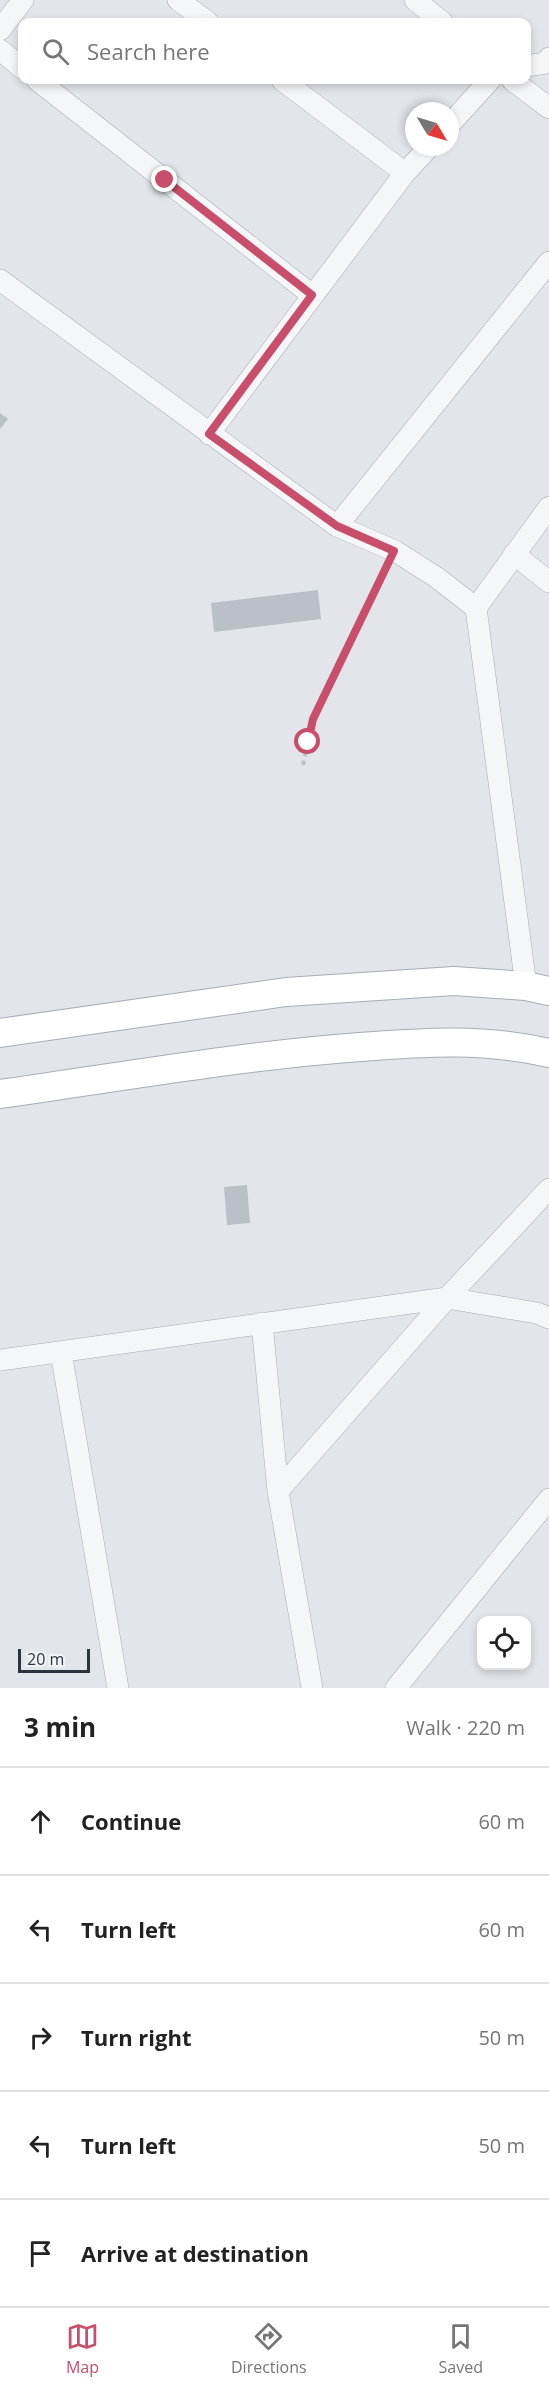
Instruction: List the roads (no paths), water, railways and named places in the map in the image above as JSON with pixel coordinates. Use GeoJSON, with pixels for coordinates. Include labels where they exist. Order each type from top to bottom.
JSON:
{"type":"FeatureCollection","features":[{"type":"Feature","properties":{"kind":"main road"},"geometry":{"type":"LineString","coordinates":[[0,1033],[286,992],[454,981],[538,988]]}},
{"type":"Feature","properties":{"kind":"main road"},"geometry":{"type":"LineString","coordinates":[[0,1094],[302,1051],[444,1041],[515,1045],[549,1053]]}},
{"type":"Feature","properties":{"kind":"street"},"geometry":{"type":"LineString","coordinates":[[0,30],[22,0]]}},
{"type":"Feature","properties":{"kind":"street"},"geometry":{"type":"LineString","coordinates":[[178,0],[202,18]]}},
{"type":"Feature","properties":{"kind":"street"},"geometry":{"type":"LineString","coordinates":[[415,0],[437,18]]}},
{"type":"Feature","properties":{"kind":"street"},"geometry":{"type":"LineString","coordinates":[[0,51],[18,65]]}},
{"type":"Feature","properties":{"kind":"street"},"geometry":{"type":"LineString","coordinates":[[531,65],[546,63],[549,58]]}},
{"type":"Feature","properties":{"kind":"street"},"geometry":{"type":"LineString","coordinates":[[42,84],[312,295]]}},
{"type":"Feature","properties":{"kind":"street"},"geometry":{"type":"LineString","coordinates":[[287,84],[405,173]]}},
{"type":"Feature","properties":{"kind":"street"},"geometry":{"type":"LineString","coordinates":[[459,113],[486,84]]}},
{"type":"Feature","properties":{"kind":"street"},"geometry":{"type":"LineString","coordinates":[[517,84],[549,108]]}},
{"type":"Feature","properties":{"kind":"street"},"geometry":{"type":"LineString","coordinates":[[209,434],[312,295],[405,173],[421,156]]}},
{"type":"Feature","properties":{"kind":"street"},"geometry":{"type":"LineString","coordinates":[[337,526],[549,262]]}},
{"type":"Feature","properties":{"kind":"street"},"geometry":{"type":"LineString","coordinates":[[0,280],[337,526],[394,551],[436,577],[476,608],[538,988]]}},
{"type":"Feature","properties":{"kind":"street"},"geometry":{"type":"LineString","coordinates":[[476,608],[549,507]]}},
{"type":"Feature","properties":{"kind":"street"},"geometry":{"type":"LineString","coordinates":[[514,554],[549,582]]}},
{"type":"Feature","properties":{"kind":"street"},"geometry":{"type":"LineString","coordinates":[[278,1491],[447,1298],[549,1189]]}},
{"type":"Feature","properties":{"kind":"street"},"geometry":{"type":"LineString","coordinates":[[0,1360],[447,1298],[537,1313],[549,1318]]}},
{"type":"Feature","properties":{"kind":"street"},"geometry":{"type":"LineString","coordinates":[[262,1323],[278,1491],[312,1688]]}},
{"type":"Feature","properties":{"kind":"street"},"geometry":{"type":"LineString","coordinates":[[60,1352],[118,1688]]}},
{"type":"Feature","properties":{"kind":"street"},"geometry":{"type":"LineString","coordinates":[[396,1688],[549,1499]]}}]}
